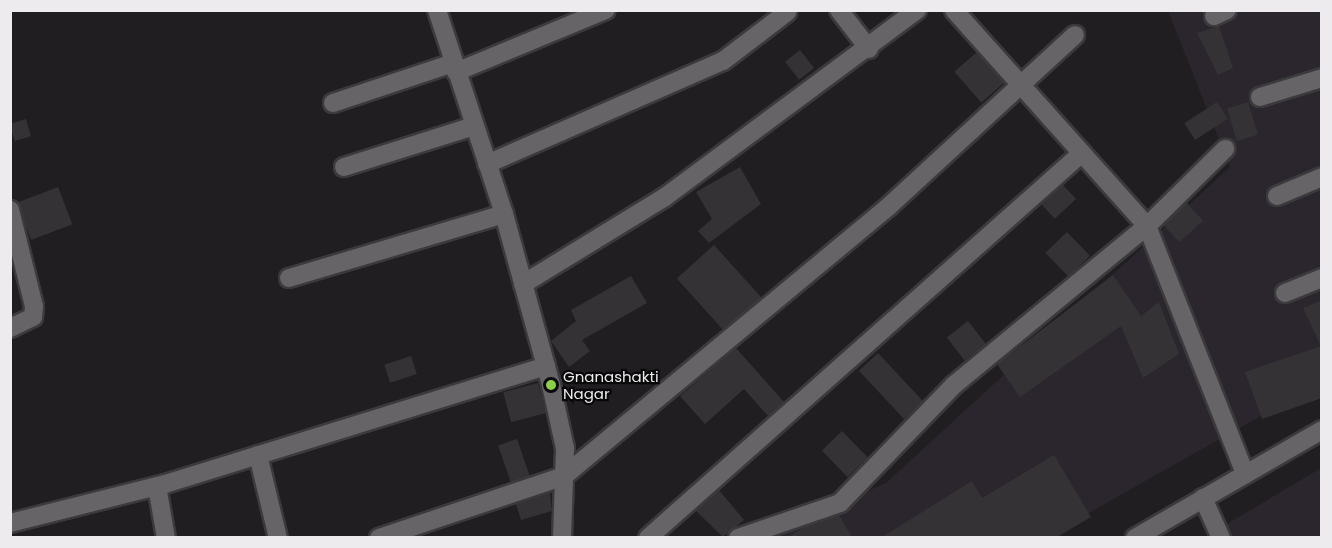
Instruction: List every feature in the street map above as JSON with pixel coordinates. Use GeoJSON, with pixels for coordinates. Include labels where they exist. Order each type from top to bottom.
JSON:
{"type":"FeatureCollection","features":[{"type":"Feature","properties":{"kind":"street"},"geometry":{"type":"LineString","coordinates":[[436,10],[504,214],[546,366],[565,448],[562,537]]}},
{"type":"Feature","properties":{"kind":"street"},"geometry":{"type":"LineString","coordinates":[[333,103],[454,68],[606,10]]}},
{"type":"Feature","properties":{"kind":"street"},"geometry":{"type":"LineString","coordinates":[[839,10],[869,49]]}},
{"type":"Feature","properties":{"kind":"street"},"geometry":{"type":"LineString","coordinates":[[523,284],[665,197],[869,49],[917,10]]}},
{"type":"Feature","properties":{"kind":"street"},"geometry":{"type":"LineString","coordinates":[[954,10],[1147,226],[1245,474]]}},
{"type":"Feature","properties":{"kind":"street"},"geometry":{"type":"LineString","coordinates":[[487,164],[723,61],[787,12]]}},
{"type":"Feature","properties":{"kind":"street"},"geometry":{"type":"LineString","coordinates":[[379,537],[564,476],[888,207],[1075,35]]}},
{"type":"Feature","properties":{"kind":"street"},"geometry":{"type":"LineString","coordinates":[[1260,97],[1322,78]]}},
{"type":"Feature","properties":{"kind":"street"},"geometry":{"type":"LineString","coordinates":[[344,167],[474,126]]}},
{"type":"Feature","properties":{"kind":"street"},"geometry":{"type":"LineString","coordinates":[[738,537],[840,503],[954,385],[1147,226],[1225,149]]}},
{"type":"Feature","properties":{"kind":"street"},"geometry":{"type":"LineString","coordinates":[[648,537],[1082,153]]}},
{"type":"Feature","properties":{"kind":"street"},"geometry":{"type":"LineString","coordinates":[[1277,196],[1322,177]]}},
{"type":"Feature","properties":{"kind":"street"},"geometry":{"type":"LineString","coordinates":[[10,210],[34,306],[33,317],[10,328]]}},
{"type":"Feature","properties":{"kind":"street"},"geometry":{"type":"LineString","coordinates":[[289,279],[504,214]]}},
{"type":"Feature","properties":{"kind":"street"},"geometry":{"type":"LineString","coordinates":[[1286,293],[1322,278]]}},
{"type":"Feature","properties":{"kind":"street"},"geometry":{"type":"LineString","coordinates":[[10,523],[156,486],[546,366]]}},
{"type":"Feature","properties":{"kind":"street"},"geometry":{"type":"LineString","coordinates":[[1135,537],[1322,430]]}},
{"type":"Feature","properties":{"kind":"street"},"geometry":{"type":"LineString","coordinates":[[258,455],[278,537]]}},
{"type":"Feature","properties":{"kind":"street"},"geometry":{"type":"LineString","coordinates":[[156,486],[166,537]]}},
{"type":"Feature","properties":{"kind":"street"},"geometry":{"type":"LineString","coordinates":[[1203,498],[1221,537]]}},
{"type":"Feature","properties":{"kind":"shaded area"},"geometry":{"type":"Polygon","coordinates":[[[1168,11],[1321,11],[1321,382],[1046,537],[758,538],[886,483],[1230,167],[1168,11]]]}},
{"type":"Feature","properties":{"kind":"shaded area"},"geometry":{"type":"Polygon","coordinates":[[[1321,468],[1321,537],[1205,537],[1321,468]]]}},
{"type":"Feature","properties":{"kind":"building"},"geometry":{"type":"Polygon","coordinates":[[[1219,26],[1233,68],[1218,75],[1197,33],[1219,26]]]}},
{"type":"Feature","properties":{"kind":"building"},"geometry":{"type":"Polygon","coordinates":[[[800,50],[814,68],[799,80],[785,62],[800,50]]]}},
{"type":"Feature","properties":{"kind":"building"},"geometry":{"type":"Polygon","coordinates":[[[977,52],[1004,83],[981,103],[954,72],[977,52]]]}},
{"type":"Feature","properties":{"kind":"building"},"geometry":{"type":"Polygon","coordinates":[[[1217,102],[1228,119],[1195,140],[1184,123],[1217,102]]]}},
{"type":"Feature","properties":{"kind":"building"},"geometry":{"type":"Polygon","coordinates":[[[1248,102],[1258,135],[1237,141],[1227,108],[1248,102]]]}},
{"type":"Feature","properties":{"kind":"building"},"geometry":{"type":"Polygon","coordinates":[[[26,119],[31,136],[15,141],[10,124],[26,119]]]}},
{"type":"Feature","properties":{"kind":"building"},"geometry":{"type":"Polygon","coordinates":[[[740,167],[761,204],[709,243],[698,231],[712,219],[696,192],[740,167]]]}},
{"type":"Feature","properties":{"kind":"building"},"geometry":{"type":"Polygon","coordinates":[[[1063,185],[1076,199],[1055,219],[1042,205],[1063,185]]]}},
{"type":"Feature","properties":{"kind":"building"},"geometry":{"type":"Polygon","coordinates":[[[58,187],[72,224],[31,240],[17,203],[58,187]]]}},
{"type":"Feature","properties":{"kind":"building"},"geometry":{"type":"Polygon","coordinates":[[[1187,203],[1203,221],[1179,242],[1163,224],[1187,203]]]}},
{"type":"Feature","properties":{"kind":"building"},"geometry":{"type":"Polygon","coordinates":[[[1067,232],[1090,256],[1068,277],[1045,253],[1067,232]]]}},
{"type":"Feature","properties":{"kind":"building"},"geometry":{"type":"Polygon","coordinates":[[[714,245],[762,298],[724,331],[677,278],[714,245]]]}},
{"type":"Feature","properties":{"kind":"building"},"geometry":{"type":"Polygon","coordinates":[[[1113,275],[1141,316],[1159,302],[1179,354],[1143,378],[1121,326],[1020,397],[997,364],[1113,275]]]}},
{"type":"Feature","properties":{"kind":"building"},"geometry":{"type":"Polygon","coordinates":[[[631,276],[647,303],[582,340],[590,351],[569,367],[551,341],[576,321],[571,310],[631,276]]]}},
{"type":"Feature","properties":{"kind":"building"},"geometry":{"type":"Polygon","coordinates":[[[1322,300],[1322,398],[1262,419],[1245,372],[1321,346],[1303,308],[1322,300]]]}},
{"type":"Feature","properties":{"kind":"building"},"geometry":{"type":"Polygon","coordinates":[[[968,321],[986,344],[965,360],[947,338],[968,321]]]}},
{"type":"Feature","properties":{"kind":"building"},"geometry":{"type":"Polygon","coordinates":[[[736,348],[784,402],[768,416],[744,389],[705,424],[680,396],[736,348]]]}},
{"type":"Feature","properties":{"kind":"building"},"geometry":{"type":"Polygon","coordinates":[[[878,353],[923,401],[904,419],[859,371],[878,353]]]}},
{"type":"Feature","properties":{"kind":"building"},"geometry":{"type":"Polygon","coordinates":[[[411,356],[417,374],[390,383],[384,365],[411,356]]]}},
{"type":"Feature","properties":{"kind":"building"},"geometry":{"type":"Polygon","coordinates":[[[538,383],[546,413],[511,422],[503,392],[538,383]]]}},
{"type":"Feature","properties":{"kind":"building"},"geometry":{"type":"Polygon","coordinates":[[[842,431],[868,458],[848,477],[822,450],[842,431]]]}},
{"type":"Feature","properties":{"kind":"building"},"geometry":{"type":"Polygon","coordinates":[[[517,439],[530,476],[511,482],[498,446],[517,439]]]}},
{"type":"Feature","properties":{"kind":"building"},"geometry":{"type":"Polygon","coordinates":[[[1054,455],[1091,517],[1057,537],[882,537],[972,481],[982,498],[1054,455]]]}},
{"type":"Feature","properties":{"kind":"building"},"geometry":{"type":"Polygon","coordinates":[[[719,490],[744,520],[723,537],[696,511],[719,490]]]}},
{"type":"Feature","properties":{"kind":"building"},"geometry":{"type":"Polygon","coordinates":[[[550,493],[552,511],[521,520],[516,504],[550,493]]]}},
{"type":"Feature","properties":{"kind":"building"},"geometry":{"type":"Polygon","coordinates":[[[839,515],[852,537],[788,537],[806,526],[839,515]]]}},
{"type":"Feature","properties":{"kind":"place","name":"Gnanashakti Nagar"},"geometry":{"type":"Point","coordinates":[551,385]}}]}
